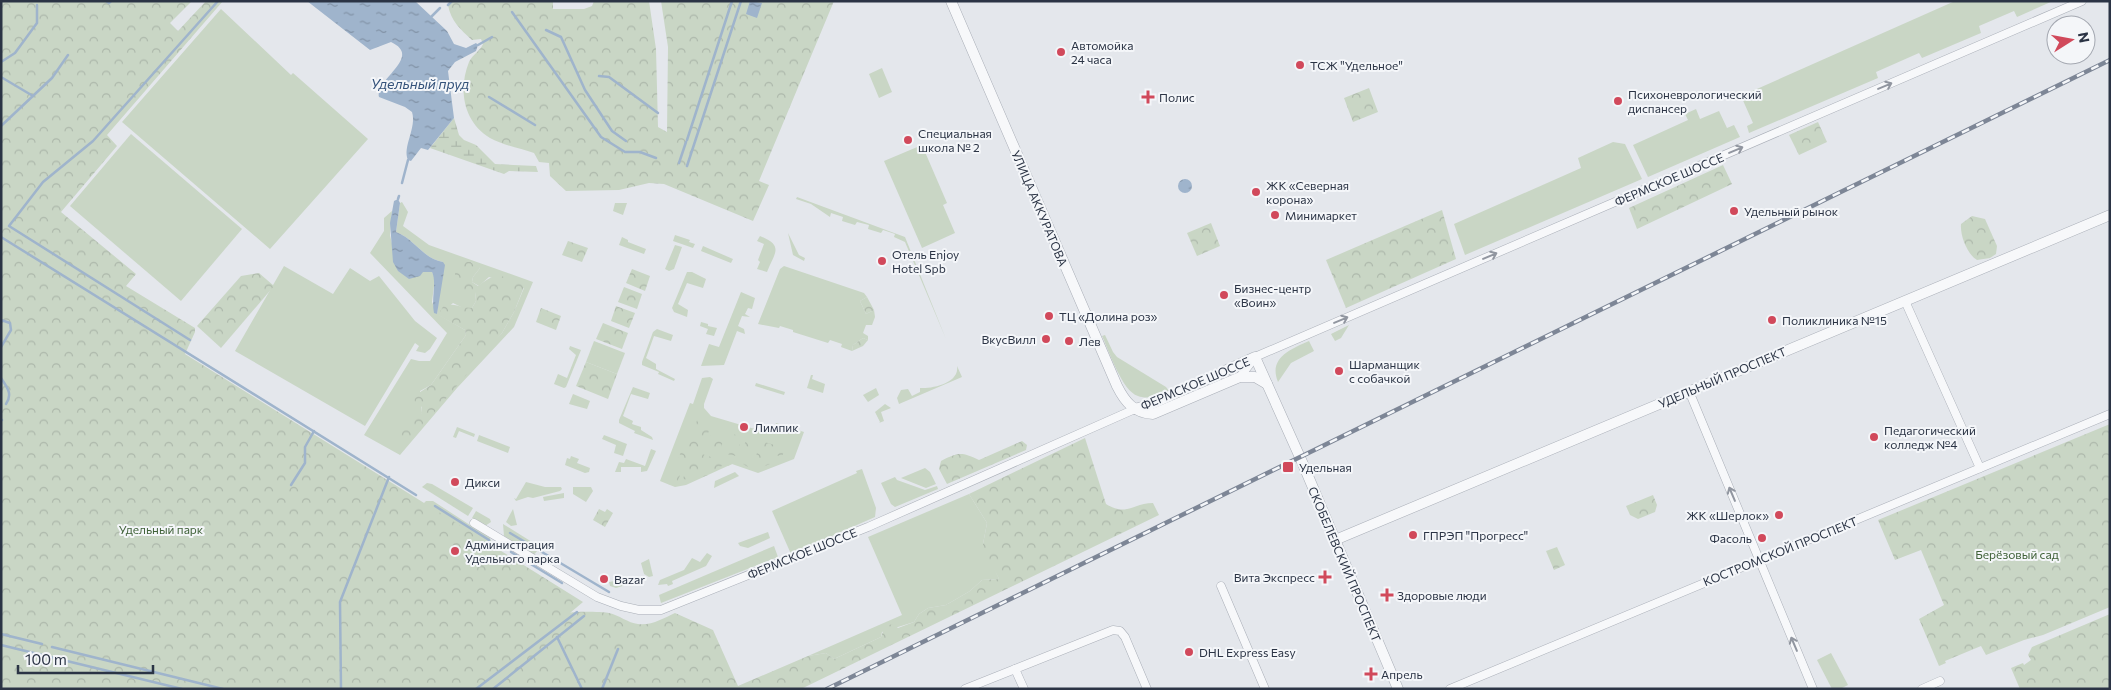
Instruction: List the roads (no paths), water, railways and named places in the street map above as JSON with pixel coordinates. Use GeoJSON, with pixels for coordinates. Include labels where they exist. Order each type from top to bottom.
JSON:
{"type":"FeatureCollection","features":[{"type":"Feature","properties":{"kind":"street","name":"УЛИЦА АККУРАТОВА"},"geometry":{"type":"LineString","coordinates":[[951,1],[1117,386],[1128,404],[1135,409]]}},
{"type":"Feature","properties":{"kind":"street","name":"ФЕРМСКОЕ ШОССЕ"},"geometry":{"type":"LineString","coordinates":[[474,523],[597,597],[621,606],[639,610],[661,610],[868,526],[1135,409],[1152,404],[1296,339],[2082,1]]}},
{"type":"Feature","properties":{"kind":"street","name":"УДЕЛЬНЫЙ ПРОСПЕКТ"},"geometry":{"type":"LineString","coordinates":[[1335,540],[2110,215]]}},
{"type":"Feature","properties":{"kind":"street"},"geometry":{"type":"LineString","coordinates":[[1905,300],[1980,468]]}},
{"type":"Feature","properties":{"kind":"street","name":"ФЕРМСКОЕ ШОССЕ"},"geometry":{"type":"LineString","coordinates":[[1135,409],[1153,414],[1240,377],[1255,357]]}},
{"type":"Feature","properties":{"kind":"street","name":"СКОБЕЛЕВСКИЙ ПРОСПЕКТ"},"geometry":{"type":"LineString","coordinates":[[1255,357],[1398,689]]}},
{"type":"Feature","properties":{"kind":"street"},"geometry":{"type":"LineString","coordinates":[[1240,377],[1255,377],[1267,384]]}},
{"type":"Feature","properties":{"kind":"street"},"geometry":{"type":"LineString","coordinates":[[1689,391],[1813,689]]}},
{"type":"Feature","properties":{"kind":"street","name":"КОСТРОМСКОЙ ПРОСПЕКТ"},"geometry":{"type":"LineString","coordinates":[[1450,689],[2110,414]]}},
{"type":"Feature","properties":{"kind":"street"},"geometry":{"type":"LineString","coordinates":[[1221,586],[1264,689]]}},
{"type":"Feature","properties":{"kind":"street"},"geometry":{"type":"LineString","coordinates":[[966,689],[1110,630],[1116,630],[1125,637],[1147,689]]}},
{"type":"Feature","properties":{"kind":"street"},"geometry":{"type":"LineString","coordinates":[[1015,669],[1024,689]]}},
{"type":"Feature","properties":{"kind":"street"},"geometry":{"type":"LineString","coordinates":[[1922,689],[1940,682]]}},
{"type":"Feature","properties":{"kind":"water","name":"Удельный пруд"},"geometry":{"type":"Polygon","coordinates":[[[307,1],[415,1],[447,31],[454,44],[466,48],[476,43],[478,45],[476,51],[455,62],[448,71],[454,118],[428,150],[421,148],[411,161],[408,160],[407,149],[413,124],[412,112],[405,107],[379,97],[384,82],[400,61],[402,54],[400,48],[391,42],[370,50],[307,1]]]}},
{"type":"Feature","properties":{"kind":"water"},"geometry":{"type":"Polygon","coordinates":[[[750,1],[762,3],[757,18],[746,14],[750,1]]]}},
{"type":"Feature","properties":{"kind":"water"},"geometry":{"type":"Polygon","coordinates":[[[1185,179],[1190,181],[1192,186],[1190,191],[1185,193],[1180,191],[1178,186],[1180,181],[1185,179]]]}},
{"type":"Feature","properties":{"kind":"water"},"geometry":{"type":"Polygon","coordinates":[[[398,199],[400,203],[396,232],[409,239],[424,253],[443,262],[445,265],[437,314],[434,313],[433,308],[434,281],[432,272],[423,272],[420,276],[409,279],[398,271],[393,262],[390,223],[394,201],[398,199]]]}},
{"type":"Feature","properties":{"kind":"waterway"},"geometry":{"type":"LineString","coordinates":[[106,1],[109,3],[111,1]]}},
{"type":"Feature","properties":{"kind":"waterway"},"geometry":{"type":"LineString","coordinates":[[190,340],[9,226],[43,182],[93,141],[218,1]]}},
{"type":"Feature","properties":{"kind":"waterway"},"geometry":{"type":"LineString","coordinates":[[448,5],[452,1]]}},
{"type":"Feature","properties":{"kind":"waterway"},"geometry":{"type":"LineString","coordinates":[[687,140],[732,1]]}},
{"type":"Feature","properties":{"kind":"waterway"},"geometry":{"type":"LineString","coordinates":[[687,166],[741,1]]}},
{"type":"Feature","properties":{"kind":"waterway"},"geometry":{"type":"LineString","coordinates":[[1,62],[15,53],[37,23],[37,5]]}},
{"type":"Feature","properties":{"kind":"waterway"},"geometry":{"type":"LineString","coordinates":[[431,17],[440,8]]}},
{"type":"Feature","properties":{"kind":"waterway"},"geometry":{"type":"LineString","coordinates":[[512,12],[601,137],[625,152],[640,152],[656,158]]}},
{"type":"Feature","properties":{"kind":"waterway"},"geometry":{"type":"LineString","coordinates":[[546,30],[561,37],[585,90],[612,131],[626,141]]}},
{"type":"Feature","properties":{"kind":"waterway"},"geometry":{"type":"LineString","coordinates":[[478,45],[492,37]]}},
{"type":"Feature","properties":{"kind":"waterway"},"geometry":{"type":"LineString","coordinates":[[1,126],[52,78],[68,55]]}},
{"type":"Feature","properties":{"kind":"waterway"},"geometry":{"type":"LineString","coordinates":[[599,76],[609,77],[658,113]]}},
{"type":"Feature","properties":{"kind":"waterway"},"geometry":{"type":"LineString","coordinates":[[1,77],[33,96]]}},
{"type":"Feature","properties":{"kind":"waterway"},"geometry":{"type":"LineString","coordinates":[[489,97],[535,125]]}},
{"type":"Feature","properties":{"kind":"waterway"},"geometry":{"type":"LineString","coordinates":[[679,163],[686,142]]}},
{"type":"Feature","properties":{"kind":"waterway"},"geometry":{"type":"LineString","coordinates":[[402,183],[408,160]]}},
{"type":"Feature","properties":{"kind":"waterway"},"geometry":{"type":"LineString","coordinates":[[1,237],[416,495]]}},
{"type":"Feature","properties":{"kind":"waterway"},"geometry":{"type":"LineString","coordinates":[[1,320],[10,323],[11,330],[1,347]]}},
{"type":"Feature","properties":{"kind":"waterway"},"geometry":{"type":"LineString","coordinates":[[1,378],[9,394],[6,404]]}},
{"type":"Feature","properties":{"kind":"waterway"},"geometry":{"type":"LineString","coordinates":[[291,485],[305,463],[305,447],[314,431]]}},
{"type":"Feature","properties":{"kind":"waterway"},"geometry":{"type":"LineString","coordinates":[[341,689],[340,602],[389,477]]}},
{"type":"Feature","properties":{"kind":"waterway"},"geometry":{"type":"LineString","coordinates":[[435,506],[489,540]]}},
{"type":"Feature","properties":{"kind":"waterway"},"geometry":{"type":"LineString","coordinates":[[510,533],[609,592]]}},
{"type":"Feature","properties":{"kind":"waterway"},"geometry":{"type":"LineString","coordinates":[[511,552],[562,583]]}},
{"type":"Feature","properties":{"kind":"waterway"},"geometry":{"type":"LineString","coordinates":[[476,689],[577,612]]}},
{"type":"Feature","properties":{"kind":"waterway"},"geometry":{"type":"LineString","coordinates":[[493,689],[584,616]]}},
{"type":"Feature","properties":{"kind":"waterway"},"geometry":{"type":"LineString","coordinates":[[1,634],[42,644]]}},
{"type":"Feature","properties":{"kind":"waterway"},"geometry":{"type":"LineString","coordinates":[[557,637],[582,689]]}},
{"type":"Feature","properties":{"kind":"waterway"},"geometry":{"type":"LineString","coordinates":[[1,645],[182,689]]}},
{"type":"Feature","properties":{"kind":"waterway"},"geometry":{"type":"LineString","coordinates":[[52,647],[223,689]]}},
{"type":"Feature","properties":{"kind":"waterway"},"geometry":{"type":"LineString","coordinates":[[602,689],[618,649]]}},
{"type":"Feature","properties":{"kind":"railway"},"geometry":{"type":"LineString","coordinates":[[827,689],[2110,60]]}},
{"type":"Feature","properties":{"kind":"place","name":"Автомойка 24 часа"},"geometry":{"type":"Point","coordinates":[1061,52]}},
{"type":"Feature","properties":{"kind":"place","name":"ТСЖ \"Удельное\""},"geometry":{"type":"Point","coordinates":[1300,65]}},
{"type":"Feature","properties":{"kind":"place","name":"Полис"},"geometry":{"type":"Point","coordinates":[1148,97]}},
{"type":"Feature","properties":{"kind":"place","name":"Психоневрологический диспансер"},"geometry":{"type":"Point","coordinates":[1618,101]}},
{"type":"Feature","properties":{"kind":"place","name":"Специальная школа № 2"},"geometry":{"type":"Point","coordinates":[908,140]}},
{"type":"Feature","properties":{"kind":"place","name":"ЖК «Северная корона»"},"geometry":{"type":"Point","coordinates":[1256,192]}},
{"type":"Feature","properties":{"kind":"place","name":"Удельный рынок"},"geometry":{"type":"Point","coordinates":[1734,211]}},
{"type":"Feature","properties":{"kind":"place","name":"Минимаркет"},"geometry":{"type":"Point","coordinates":[1275,215]}},
{"type":"Feature","properties":{"kind":"place","name":"Отель Enjoy Hotel Spb"},"geometry":{"type":"Point","coordinates":[882,261]}},
{"type":"Feature","properties":{"kind":"place","name":"Бизнес-центр «Воин»"},"geometry":{"type":"Point","coordinates":[1224,295]}},
{"type":"Feature","properties":{"kind":"place","name":"ТЦ «Долина роз»"},"geometry":{"type":"Point","coordinates":[1049,316]}},
{"type":"Feature","properties":{"kind":"place","name":"Поликлиника №15"},"geometry":{"type":"Point","coordinates":[1772,320]}},
{"type":"Feature","properties":{"kind":"place","name":"ВкусВилл"},"geometry":{"type":"Point","coordinates":[1046,339]}},
{"type":"Feature","properties":{"kind":"place","name":"Лев"},"geometry":{"type":"Point","coordinates":[1069,341]}},
{"type":"Feature","properties":{"kind":"place","name":"Шарманщик с собачкой"},"geometry":{"type":"Point","coordinates":[1339,371]}},
{"type":"Feature","properties":{"kind":"place","name":"Лимпик"},"geometry":{"type":"Point","coordinates":[744,427]}},
{"type":"Feature","properties":{"kind":"place","name":"Педагогический колледж №4"},"geometry":{"type":"Point","coordinates":[1874,437]}},
{"type":"Feature","properties":{"kind":"place","name":"Удельная"},"geometry":{"type":"Point","coordinates":[1288,467]}},
{"type":"Feature","properties":{"kind":"place","name":"Дикси"},"geometry":{"type":"Point","coordinates":[455,482]}},
{"type":"Feature","properties":{"kind":"place","name":"ЖК «Шерлок»"},"geometry":{"type":"Point","coordinates":[1779,515]}},
{"type":"Feature","properties":{"kind":"place","name":"ГПРЭП \"Прогресс\""},"geometry":{"type":"Point","coordinates":[1413,535]}},
{"type":"Feature","properties":{"kind":"place","name":"Фасоль"},"geometry":{"type":"Point","coordinates":[1762,538]}},
{"type":"Feature","properties":{"kind":"place","name":"Администрация Удельного парка"},"geometry":{"type":"Point","coordinates":[455,551]}},
{"type":"Feature","properties":{"kind":"place","name":"Вита Экспресс"},"geometry":{"type":"Point","coordinates":[1325,577]}},
{"type":"Feature","properties":{"kind":"place","name":"Bazar"},"geometry":{"type":"Point","coordinates":[604,579]}},
{"type":"Feature","properties":{"kind":"place","name":"Здоровые люди"},"geometry":{"type":"Point","coordinates":[1387,595]}},
{"type":"Feature","properties":{"kind":"place","name":"DHL Express Easy"},"geometry":{"type":"Point","coordinates":[1189,652]}},
{"type":"Feature","properties":{"kind":"place","name":"Апрель"},"geometry":{"type":"Point","coordinates":[1371,674]}},
{"type":"Feature","properties":{"kind":"park label","name":"Удельный парк"},"geometry":{"type":"Point","coordinates":[161,529]}},
{"type":"Feature","properties":{"kind":"park label","name":"Берёзовый сад"},"geometry":{"type":"Point","coordinates":[2017,554]}}]}
